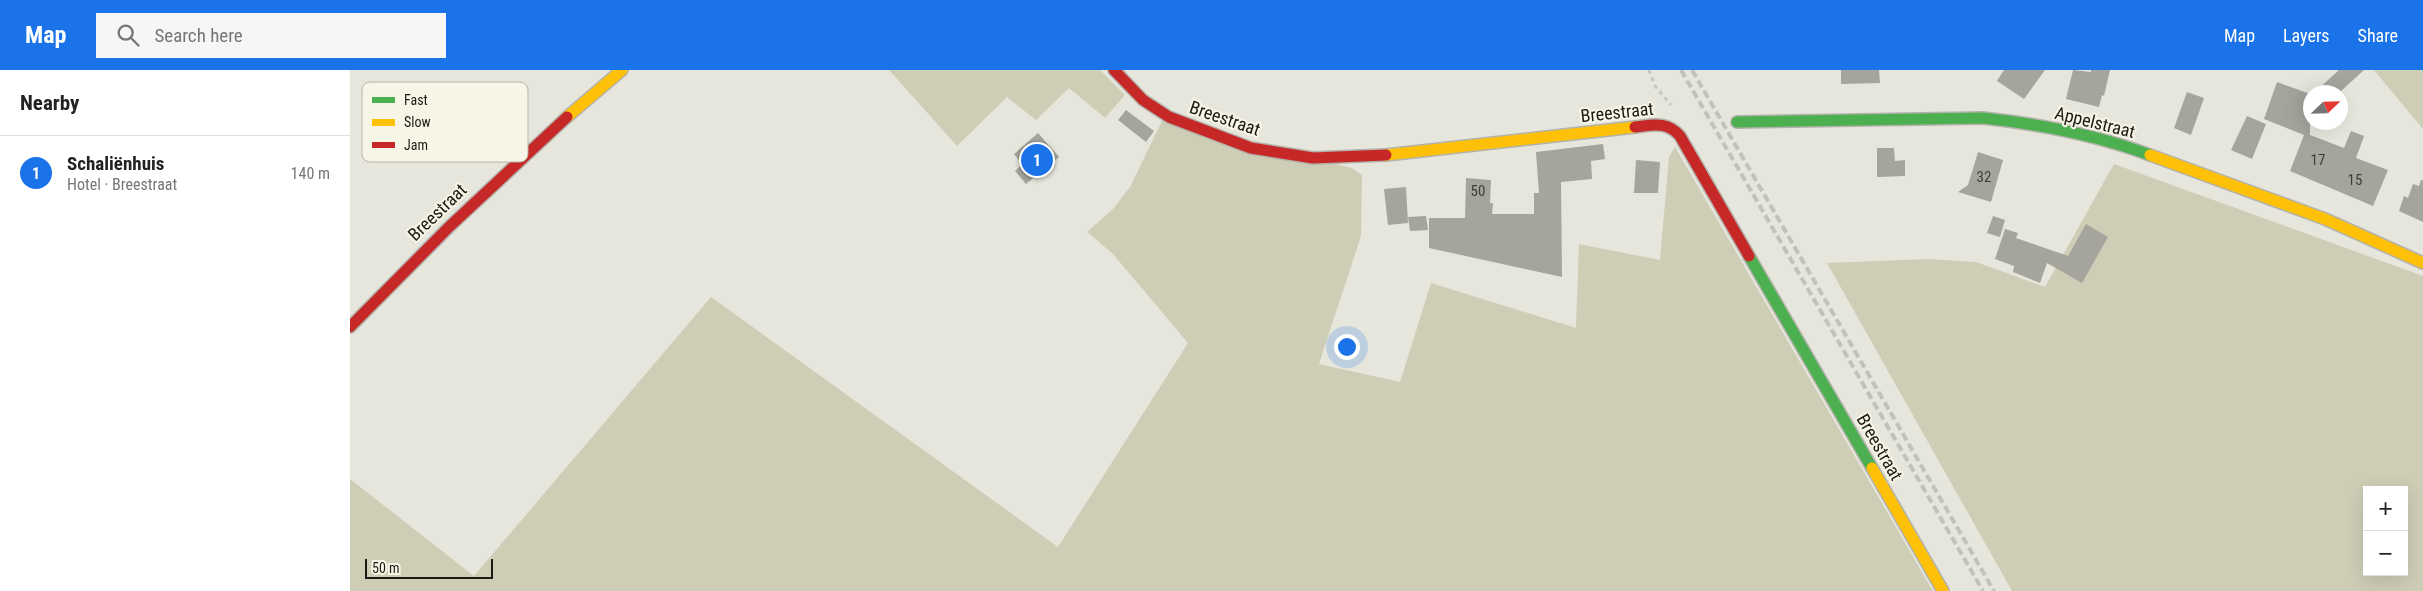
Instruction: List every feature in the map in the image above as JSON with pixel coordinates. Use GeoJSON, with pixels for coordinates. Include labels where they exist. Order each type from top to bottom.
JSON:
{"type":"FeatureCollection","features":[{"type":"Feature","properties":{"kind":"street","name":"Breestraat"},"geometry":{"type":"LineString","coordinates":[[528,152],[622,70]]}},
{"type":"Feature","properties":{"kind":"street","name":"Breestraat"},"geometry":{"type":"LineString","coordinates":[[1114,70],[1143,100],[1170,117],[1196,129],[1251,148],[1313,158],[1369,157],[1665,124],[1673,128],[1680,136],[1943,591]]}},
{"type":"Feature","properties":{"kind":"street","name":"Appelstraat"},"geometry":{"type":"LineString","coordinates":[[1737,122],[1983,118],[2012,121],[2086,135],[2144,152],[2325,219],[2423,263]]}},
{"type":"Feature","properties":{"kind":"street","name":"Breestraat"},"geometry":{"type":"LineString","coordinates":[[350,327],[414,259],[517,162]]}},
{"type":"Feature","properties":{"kind":"path"},"geometry":{"type":"LineString","coordinates":[[1649,70],[1655,86],[1672,107]]}},
{"type":"Feature","properties":{"kind":"green space"},"geometry":{"type":"Polygon","coordinates":[[[889,70],[1100,70],[1125,95],[1105,118],[1069,88],[1036,120],[1007,97],[957,146],[889,70]]]}},
{"type":"Feature","properties":{"kind":"green space"},"geometry":{"type":"Polygon","coordinates":[[[2374,70],[2423,70],[2423,129],[2374,70]]]}},
{"type":"Feature","properties":{"kind":"green space"},"geometry":{"type":"Polygon","coordinates":[[[1162,121],[1352,168],[1362,175],[1361,236],[1319,364],[1400,382],[1431,283],[1576,328],[1579,244],[1660,260],[1669,157],[1675,147],[1933,591],[350,591],[350,479],[474,576],[711,297],[1058,547],[1188,343],[1113,254],[1087,232],[1113,209],[1130,187],[1162,121]]]}},
{"type":"Feature","properties":{"kind":"green space"},"geometry":{"type":"Polygon","coordinates":[[[2114,164],[2423,276],[2423,591],[2012,591],[1827,263],[1928,259],[1976,262],[2045,287],[2114,164]]]}},
{"type":"Feature","properties":{"kind":"building"},"geometry":{"type":"Polygon","coordinates":[[[1841,70],[1879,70],[1880,83],[1841,84],[1841,70]]]}},
{"type":"Feature","properties":{"kind":"building"},"geometry":{"type":"Polygon","coordinates":[[[2004,70],[2045,70],[2024,99],[1997,81],[2004,70]]]}},
{"type":"Feature","properties":{"kind":"building"},"geometry":{"type":"Polygon","coordinates":[[[2073,70],[2091,72],[2091,70],[2110,70],[2104,96],[2102,95],[2099,107],[2066,99],[2073,70]]]}},
{"type":"Feature","properties":{"kind":"building"},"geometry":{"type":"Polygon","coordinates":[[[2339,70],[2364,70],[2348,85],[2323,85],[2339,70]]]}},
{"type":"Feature","properties":{"kind":"building"},"geometry":{"type":"Polygon","coordinates":[[[2277,82],[2303,91],[2303,130],[2310,130],[2310,135],[2344,148],[2351,131],[2364,136],[2356,158],[2388,170],[2373,206],[2290,171],[2304,135],[2264,119],[2277,82]]]}},
{"type":"Feature","properties":{"kind":"building"},"geometry":{"type":"Polygon","coordinates":[[[2187,92],[2204,98],[2191,135],[2174,128],[2187,92]]]}},
{"type":"Feature","properties":{"kind":"building"},"geometry":{"type":"Polygon","coordinates":[[[1126,110],[1154,131],[1146,142],[1118,120],[1126,110]]]}},
{"type":"Feature","properties":{"kind":"building"},"geometry":{"type":"Polygon","coordinates":[[[2247,116],[2266,124],[2252,159],[2231,150],[2247,116]]]}},
{"type":"Feature","properties":{"kind":"building"},"geometry":{"type":"Polygon","coordinates":[[[1038,133],[1059,157],[1026,184],[1015,171],[1022,164],[1014,154],[1038,133]]]}},
{"type":"Feature","properties":{"kind":"building"},"geometry":{"type":"Polygon","coordinates":[[[1603,144],[1605,159],[1591,161],[1592,179],[1561,182],[1562,277],[1429,248],[1429,218],[1465,218],[1466,178],[1491,180],[1490,203],[1493,203],[1492,214],[1534,214],[1534,193],[1539,193],[1536,152],[1603,144]]]}},
{"type":"Feature","properties":{"kind":"building"},"geometry":{"type":"Polygon","coordinates":[[[1877,148],[1894,148],[1895,161],[1905,160],[1905,176],[1877,177],[1877,148]]]}},
{"type":"Feature","properties":{"kind":"building"},"geometry":{"type":"Polygon","coordinates":[[[1978,152],[2003,160],[1991,202],[1958,192],[1968,185],[1978,152]]]}},
{"type":"Feature","properties":{"kind":"building"},"geometry":{"type":"Polygon","coordinates":[[[1636,160],[1660,162],[1658,193],[1634,193],[1636,160]]]}},
{"type":"Feature","properties":{"kind":"building"},"geometry":{"type":"Polygon","coordinates":[[[2421,180],[2423,180],[2423,222],[2399,211],[2404,196],[2408,198],[2413,184],[2419,186],[2421,180]]]}},
{"type":"Feature","properties":{"kind":"building"},"geometry":{"type":"Polygon","coordinates":[[[1406,187],[1408,223],[1388,225],[1384,189],[1406,187]]]}},
{"type":"Feature","properties":{"kind":"building"},"geometry":{"type":"Polygon","coordinates":[[[1426,216],[1428,230],[1410,231],[1408,217],[1426,216]]]}},
{"type":"Feature","properties":{"kind":"building"},"geometry":{"type":"Polygon","coordinates":[[[1993,216],[2005,220],[2000,237],[1987,233],[1993,216]]]}},
{"type":"Feature","properties":{"kind":"building"},"geometry":{"type":"Polygon","coordinates":[[[2086,224],[2108,237],[2082,283],[2047,263],[2040,283],[2013,272],[2014,266],[1995,259],[2005,229],[2018,233],[2016,238],[2068,256],[2086,224]]]}},
{"type":"Feature","properties":{"kind":"railway"},"geometry":{"type":"LineString","coordinates":[[1681,70],[1983,591]]}},
{"type":"Feature","properties":{"kind":"railway"},"geometry":{"type":"LineString","coordinates":[[1692,70],[1994,591]]}},
{"type":"Feature","properties":{"kind":"traffic: fast"},"geometry":{"type":"LineString","coordinates":[[1737,122],[1983,118],[2068,131],[2150,155]]}},
{"type":"Feature","properties":{"kind":"traffic: fast"},"geometry":{"type":"LineString","coordinates":[[1749,256],[1872,468]]}},
{"type":"Feature","properties":{"kind":"traffic: slow"},"geometry":{"type":"LineString","coordinates":[[567,117],[622,70]]}},
{"type":"Feature","properties":{"kind":"traffic: slow"},"geometry":{"type":"LineString","coordinates":[[1386,155],[1635,127]]}},
{"type":"Feature","properties":{"kind":"traffic: slow"},"geometry":{"type":"LineString","coordinates":[[2150,155],[2325,219],[2423,263]]}},
{"type":"Feature","properties":{"kind":"traffic: slow"},"geometry":{"type":"LineString","coordinates":[[1872,468],[1943,591]]}},
{"type":"Feature","properties":{"kind":"traffic: jam"},"geometry":{"type":"LineString","coordinates":[[1114,70],[1143,100],[1169,117],[1251,148],[1313,158],[1386,155]]}},
{"type":"Feature","properties":{"kind":"traffic: jam"},"geometry":{"type":"LineString","coordinates":[[528,153],[567,117]]}},
{"type":"Feature","properties":{"kind":"traffic: jam"},"geometry":{"type":"LineString","coordinates":[[1635,127],[1665,126],[1680,136],[1749,256]]}},
{"type":"Feature","properties":{"kind":"traffic: jam"},"geometry":{"type":"LineString","coordinates":[[350,327],[449,227],[519,162]]}},
{"type":"Feature","properties":{"kind":"place","name":"Schaliënhuis"},"geometry":{"type":"Point","coordinates":[1037,160]}}]}
